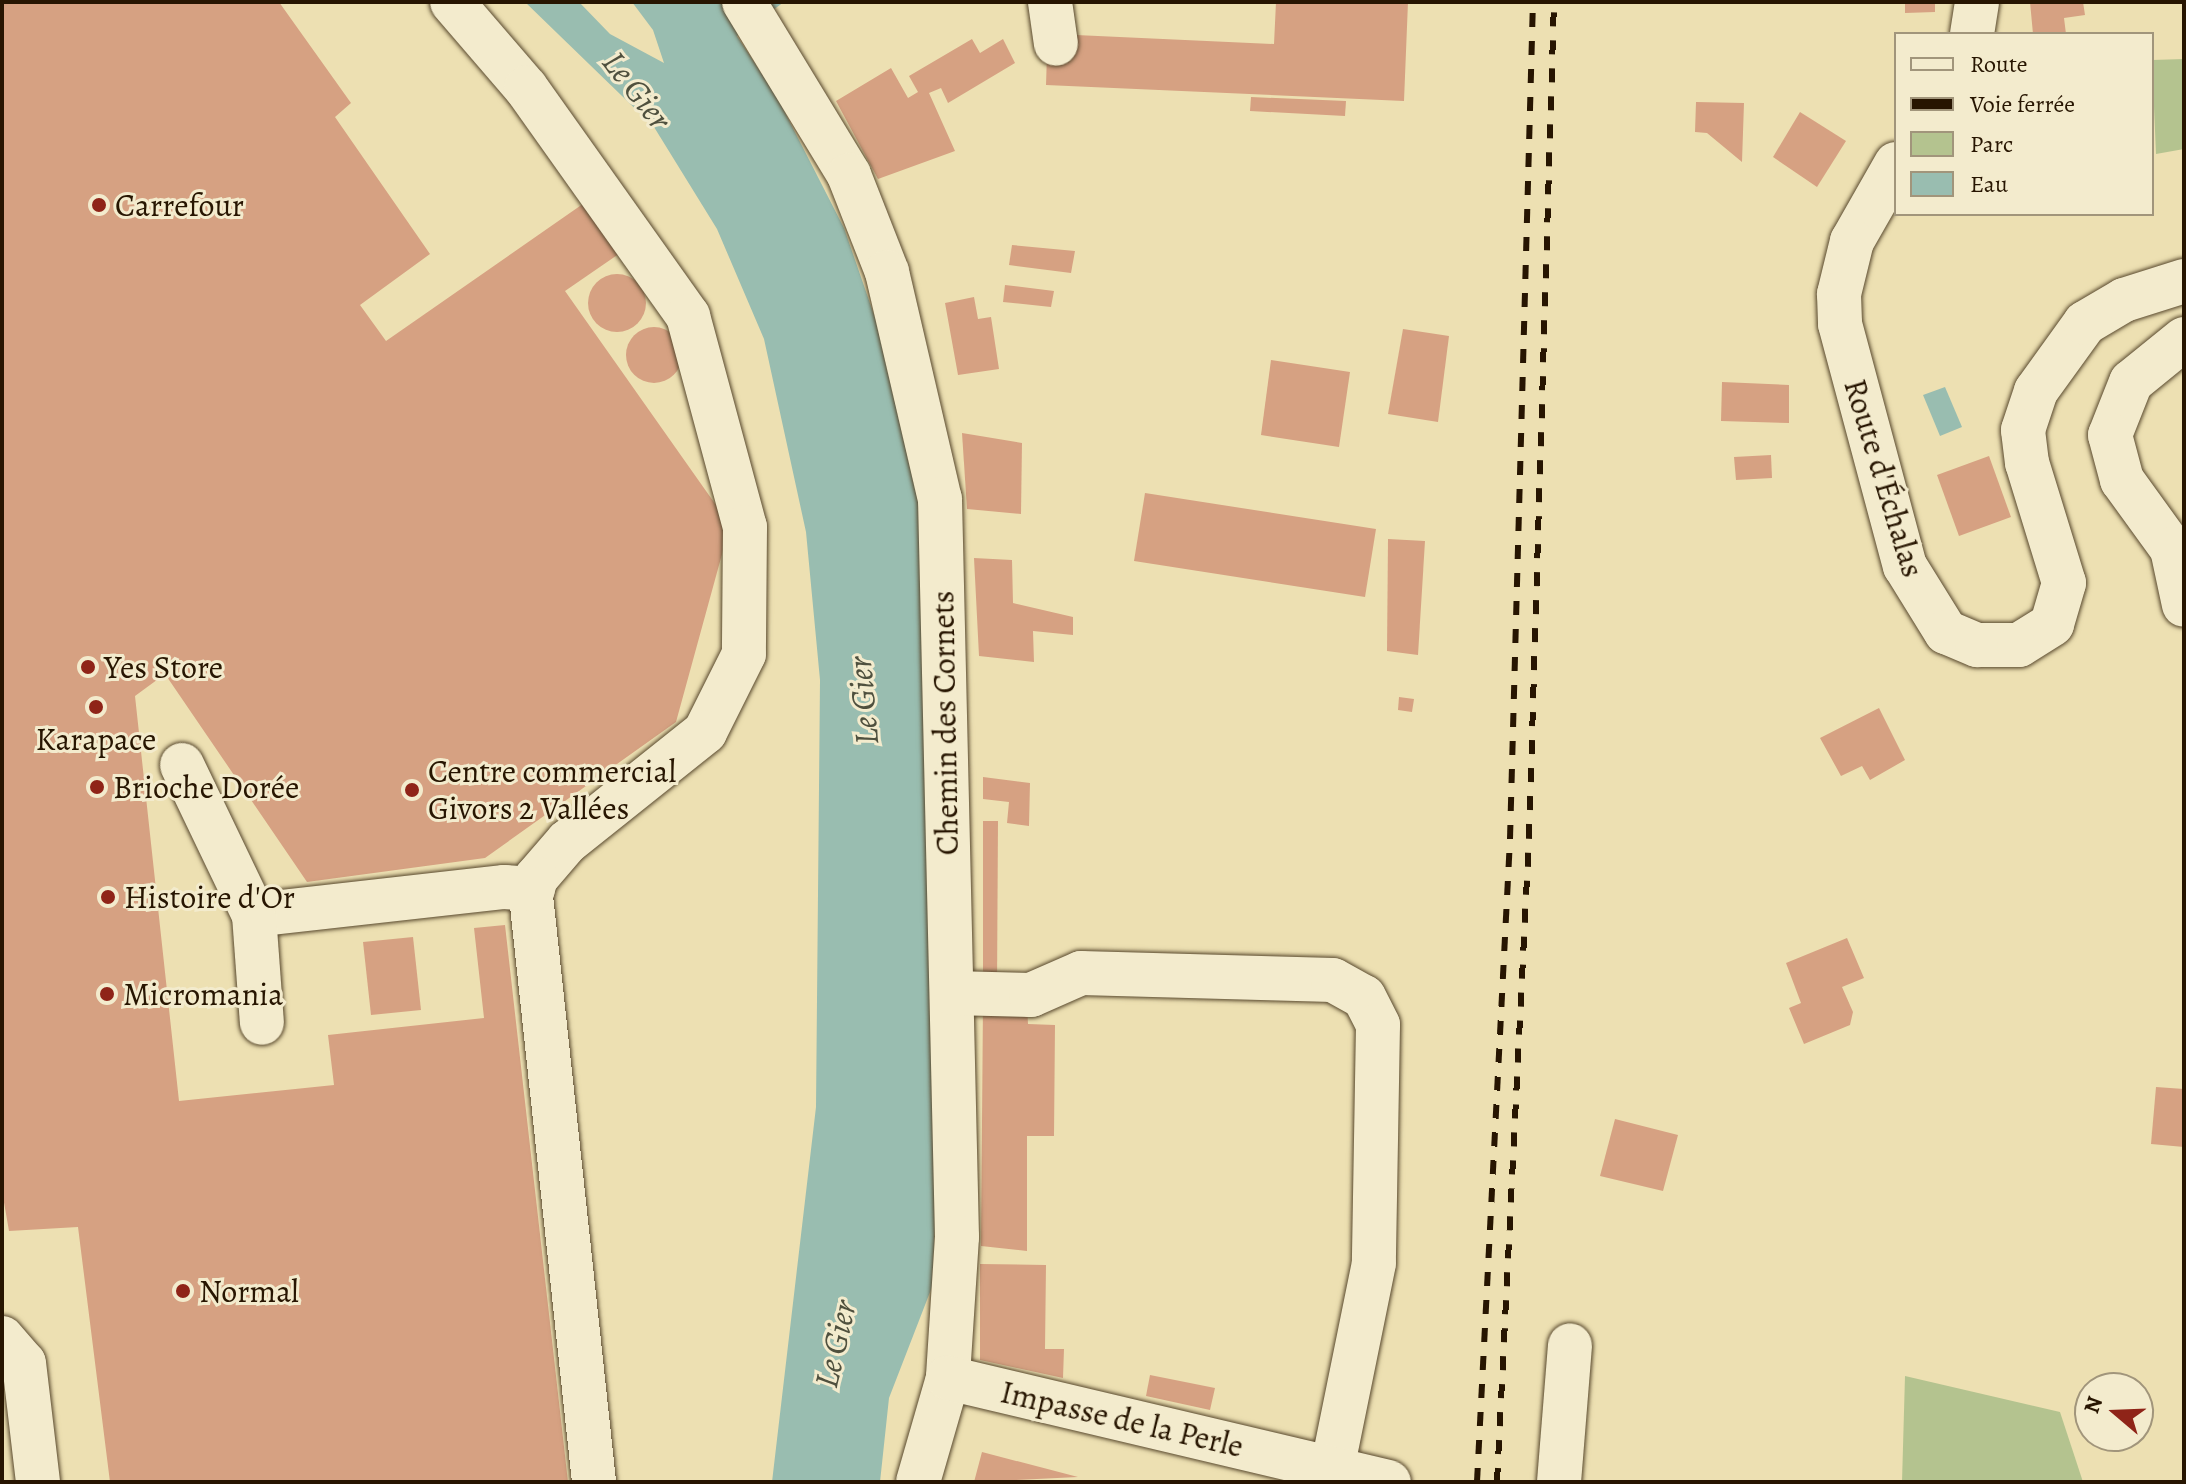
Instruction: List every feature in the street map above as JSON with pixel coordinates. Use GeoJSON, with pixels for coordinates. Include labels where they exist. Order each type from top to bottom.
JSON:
{"type":"FeatureCollection","features":[{"type":"Feature","properties":{"kind":"street"},"geometry":{"type":"LineString","coordinates":[[452,2],[526,88],[688,316],[745,527],[749,591],[744,654],[719,709],[682,753],[567,842],[533,889],[529,915],[594,1482]]}},
{"type":"Feature","properties":{"kind":"street"},"geometry":{"type":"LineString","coordinates":[[1972,32],[1977,2]]}},
{"type":"Feature","properties":{"kind":"street","name":"Chemin des Cornets"},"geometry":{"type":"LineString","coordinates":[[753,17],[849,175],[887,272],[940,499],[957,1237],[948,1378],[918,1482]]}},
{"type":"Feature","properties":{"kind":"street","name":"Route d'Échalas"},"geometry":{"type":"LineString","coordinates":[[1894,168],[1848,253],[1840,324],[1905,566],[1946,632],[1967,640],[2019,645],[2052,624],[2064,583],[2027,463],[2023,430],[2036,391],[2085,323],[2124,300],[2184,281]]}},
{"type":"Feature","properties":{"kind":"street"},"geometry":{"type":"LineString","coordinates":[[2184,339],[2131,382],[2110,435],[2122,480],[2172,549],[2184,605]]}},
{"type":"Feature","properties":{"kind":"street"},"geometry":{"type":"LineString","coordinates":[[182,765],[254,915],[262,1023]]}},
{"type":"Feature","properties":{"kind":"street"},"geometry":{"type":"LineString","coordinates":[[254,915],[504,887],[533,889]]}},
{"type":"Feature","properties":{"kind":"street"},"geometry":{"type":"LineString","coordinates":[[952,993],[1031,995],[1081,973],[1333,980],[1364,997],[1378,1025],[1374,1263],[1332,1469]]}},
{"type":"Feature","properties":{"kind":"street"},"geometry":{"type":"LineString","coordinates":[[2,1338],[24,1363],[38,1482]]}},
{"type":"Feature","properties":{"kind":"street"},"geometry":{"type":"LineString","coordinates":[[1559,1482],[1570,1345]]}},
{"type":"Feature","properties":{"kind":"street","name":"Impasse de la Perle"},"geometry":{"type":"LineString","coordinates":[[948,1378],[1389,1482]]}},
{"type":"Feature","properties":{"kind":"green space"},"geometry":{"type":"Polygon","coordinates":[[[2184,59],[2184,149],[2156,154],[2154,107],[2154,60],[2184,59]]]}},
{"type":"Feature","properties":{"kind":"green space"},"geometry":{"type":"Polygon","coordinates":[[[1905,1376],[2060,1412],[2083,1482],[1902,1482],[1905,1376]]]}},
{"type":"Feature","properties":{"kind":"water","name":"Le Gier"},"geometry":{"type":"Polygon","coordinates":[[[525,2],[579,2],[610,34],[664,63],[653,30],[632,2],[784,2],[737,36],[777,97],[844,228],[909,416],[926,549],[935,1225],[932,1287],[889,1398],[880,1482],[772,1482],[816,1107],[820,680],[806,532],[764,339],[717,229],[654,127],[525,2]]]}},
{"type":"Feature","properties":{"kind":"water"},"geometry":{"type":"Polygon","coordinates":[[[1945,387],[1962,427],[1940,436],[1923,395],[1945,387]]]}},
{"type":"Feature","properties":{"kind":"building","name":"Centre commercial Givors 2 Vallées"},"geometry":{"type":"Polygon","coordinates":[[[2,2],[279,2],[351,103],[335,117],[430,254],[360,305],[386,341],[590,199],[626,249],[565,291],[730,525],[676,722],[485,858],[307,882],[165,674],[135,696],[179,1101],[334,1085],[328,1035],[484,1018],[474,928],[505,925],[568,1482],[110,1482],[78,1227],[9,1231],[2,1191],[2,2]]]}},
{"type":"Feature","properties":{"kind":"building"},"geometry":{"type":"Polygon","coordinates":[[[1276,2],[1408,2],[1404,101],[1046,85],[1047,54],[1075,55],[1076,35],[1274,44],[1276,2]]]}},
{"type":"Feature","properties":{"kind":"building"},"geometry":{"type":"Polygon","coordinates":[[[1905,2],[1935,2],[1935,12],[1905,13],[1905,2]]]}},
{"type":"Feature","properties":{"kind":"building"},"geometry":{"type":"Polygon","coordinates":[[[2030,2],[2083,2],[2085,15],[2064,18],[2066,32],[2033,32],[2030,2]]]}},
{"type":"Feature","properties":{"kind":"building"},"geometry":{"type":"Polygon","coordinates":[[[972,39],[980,53],[1003,39],[1015,63],[948,103],[941,88],[929,93],[955,151],[878,179],[836,101],[891,68],[908,98],[918,92],[909,76],[972,39]]]}},
{"type":"Feature","properties":{"kind":"building"},"geometry":{"type":"Polygon","coordinates":[[[1251,97],[1346,101],[1345,116],[1250,111],[1251,97]]]}},
{"type":"Feature","properties":{"kind":"building"},"geometry":{"type":"Polygon","coordinates":[[[1696,102],[1744,103],[1742,162],[1707,133],[1695,132],[1696,102]]]}},
{"type":"Feature","properties":{"kind":"building"},"geometry":{"type":"Polygon","coordinates":[[[1800,112],[1846,141],[1817,187],[1773,157],[1800,112]]]}},
{"type":"Feature","properties":{"kind":"building"},"geometry":{"type":"Polygon","coordinates":[[[1012,245],[1075,251],[1071,273],[1009,265],[1012,245]]]}},
{"type":"Feature","properties":{"kind":"building"},"geometry":{"type":"Polygon","coordinates":[[[617,274],[628,276],[637,283],[644,292],[644,314],[637,323],[628,330],[617,332],[606,330],[597,323],[590,314],[588,303],[590,292],[597,283],[606,276],[617,274]]]}},
{"type":"Feature","properties":{"kind":"building"},"geometry":{"type":"Polygon","coordinates":[[[1005,285],[1054,291],[1051,307],[1003,302],[1005,285]]]}},
{"type":"Feature","properties":{"kind":"building"},"geometry":{"type":"Polygon","coordinates":[[[974,297],[978,319],[991,317],[999,369],[958,375],[945,303],[974,297]]]}},
{"type":"Feature","properties":{"kind":"building"},"geometry":{"type":"Polygon","coordinates":[[[654,327],[674,335],[682,355],[674,375],[654,383],[634,375],[626,355],[634,335],[654,327]]]}},
{"type":"Feature","properties":{"kind":"building"},"geometry":{"type":"Polygon","coordinates":[[[1403,329],[1449,336],[1438,422],[1388,414],[1403,329]]]}},
{"type":"Feature","properties":{"kind":"building"},"geometry":{"type":"Polygon","coordinates":[[[1271,360],[1350,372],[1339,447],[1261,435],[1271,360]]]}},
{"type":"Feature","properties":{"kind":"building"},"geometry":{"type":"Polygon","coordinates":[[[1722,382],[1789,385],[1789,423],[1721,421],[1722,382]]]}},
{"type":"Feature","properties":{"kind":"building"},"geometry":{"type":"Polygon","coordinates":[[[962,433],[1022,443],[1021,514],[967,509],[962,433]]]}},
{"type":"Feature","properties":{"kind":"building"},"geometry":{"type":"Polygon","coordinates":[[[1771,455],[1772,478],[1736,480],[1734,457],[1771,455]]]}},
{"type":"Feature","properties":{"kind":"building"},"geometry":{"type":"Polygon","coordinates":[[[1989,456],[2011,517],[1959,536],[1937,475],[1989,456]]]}},
{"type":"Feature","properties":{"kind":"building"},"geometry":{"type":"Polygon","coordinates":[[[1145,493],[1376,529],[1365,597],[1134,561],[1145,493]]]}},
{"type":"Feature","properties":{"kind":"building"},"geometry":{"type":"Polygon","coordinates":[[[1388,539],[1425,541],[1418,655],[1387,651],[1388,539]]]}},
{"type":"Feature","properties":{"kind":"building"},"geometry":{"type":"Polygon","coordinates":[[[974,558],[1012,560],[1013,603],[1073,617],[1073,635],[1033,631],[1034,662],[979,656],[974,558]]]}},
{"type":"Feature","properties":{"kind":"building"},"geometry":{"type":"Polygon","coordinates":[[[1399,697],[1414,699],[1412,712],[1398,710],[1399,697]]]}},
{"type":"Feature","properties":{"kind":"building"},"geometry":{"type":"Polygon","coordinates":[[[1879,708],[1905,760],[1870,780],[1862,766],[1841,776],[1820,738],[1879,708]]]}},
{"type":"Feature","properties":{"kind":"building"},"geometry":{"type":"Polygon","coordinates":[[[983,777],[1030,783],[1029,826],[1007,823],[1009,802],[983,799],[983,777]]]}},
{"type":"Feature","properties":{"kind":"building"},"geometry":{"type":"Polygon","coordinates":[[[983,821],[998,821],[997,987],[983,986],[983,821]]]}},
{"type":"Feature","properties":{"kind":"building"},"geometry":{"type":"Polygon","coordinates":[[[413,937],[421,1010],[371,1015],[363,942],[413,937]]]}},
{"type":"Feature","properties":{"kind":"building"},"geometry":{"type":"Polygon","coordinates":[[[1847,938],[1864,978],[1842,987],[1853,1012],[1850,1025],[1804,1044],[1789,1008],[1801,1003],[1786,963],[1847,938]]]}},
{"type":"Feature","properties":{"kind":"building"},"geometry":{"type":"Polygon","coordinates":[[[983,1002],[1027,1005],[1028,1024],[1055,1025],[1054,1136],[1027,1136],[1027,1251],[981,1246],[983,1002]]]}},
{"type":"Feature","properties":{"kind":"building"},"geometry":{"type":"Polygon","coordinates":[[[2156,1087],[2184,1089],[2184,1147],[2151,1144],[2156,1087]]]}},
{"type":"Feature","properties":{"kind":"building"},"geometry":{"type":"Polygon","coordinates":[[[1615,1119],[1678,1135],[1663,1191],[1600,1176],[1615,1119]]]}},
{"type":"Feature","properties":{"kind":"building"},"geometry":{"type":"Polygon","coordinates":[[[980,1264],[1046,1265],[1045,1349],[1064,1349],[1063,1378],[980,1360],[980,1264]]]}},
{"type":"Feature","properties":{"kind":"building"},"geometry":{"type":"Polygon","coordinates":[[[1150,1375],[1215,1388],[1210,1410],[1146,1396],[1150,1375]]]}},
{"type":"Feature","properties":{"kind":"building"},"geometry":{"type":"Polygon","coordinates":[[[982,1452],[1078,1477],[974,1482],[982,1452]]]}},
{"type":"Feature","properties":{"kind":"railway"},"geometry":{"type":"LineString","coordinates":[[1477,1482],[1510,839],[1533,2]]}},
{"type":"Feature","properties":{"kind":"railway"},"geometry":{"type":"LineString","coordinates":[[1497,1482],[1529,838],[1554,2]]}},
{"type":"Feature","properties":{"kind":"place","name":"Carrefour"},"geometry":{"type":"Point","coordinates":[99,205]}},
{"type":"Feature","properties":{"kind":"place","name":"Yes Store"},"geometry":{"type":"Point","coordinates":[88,667]}},
{"type":"Feature","properties":{"kind":"place","name":"Karapace"},"geometry":{"type":"Point","coordinates":[96,707]}},
{"type":"Feature","properties":{"kind":"place","name":"Brioche Dorée"},"geometry":{"type":"Point","coordinates":[97,787]}},
{"type":"Feature","properties":{"kind":"place","name":"Centre commercial Givors 2 Vallées"},"geometry":{"type":"Point","coordinates":[412,790]}},
{"type":"Feature","properties":{"kind":"place","name":"Histoire d'Or"},"geometry":{"type":"Point","coordinates":[108,897]}},
{"type":"Feature","properties":{"kind":"place","name":"Micromania"},"geometry":{"type":"Point","coordinates":[107,994]}},
{"type":"Feature","properties":{"kind":"place","name":"Normal"},"geometry":{"type":"Point","coordinates":[183,1291]}}]}
